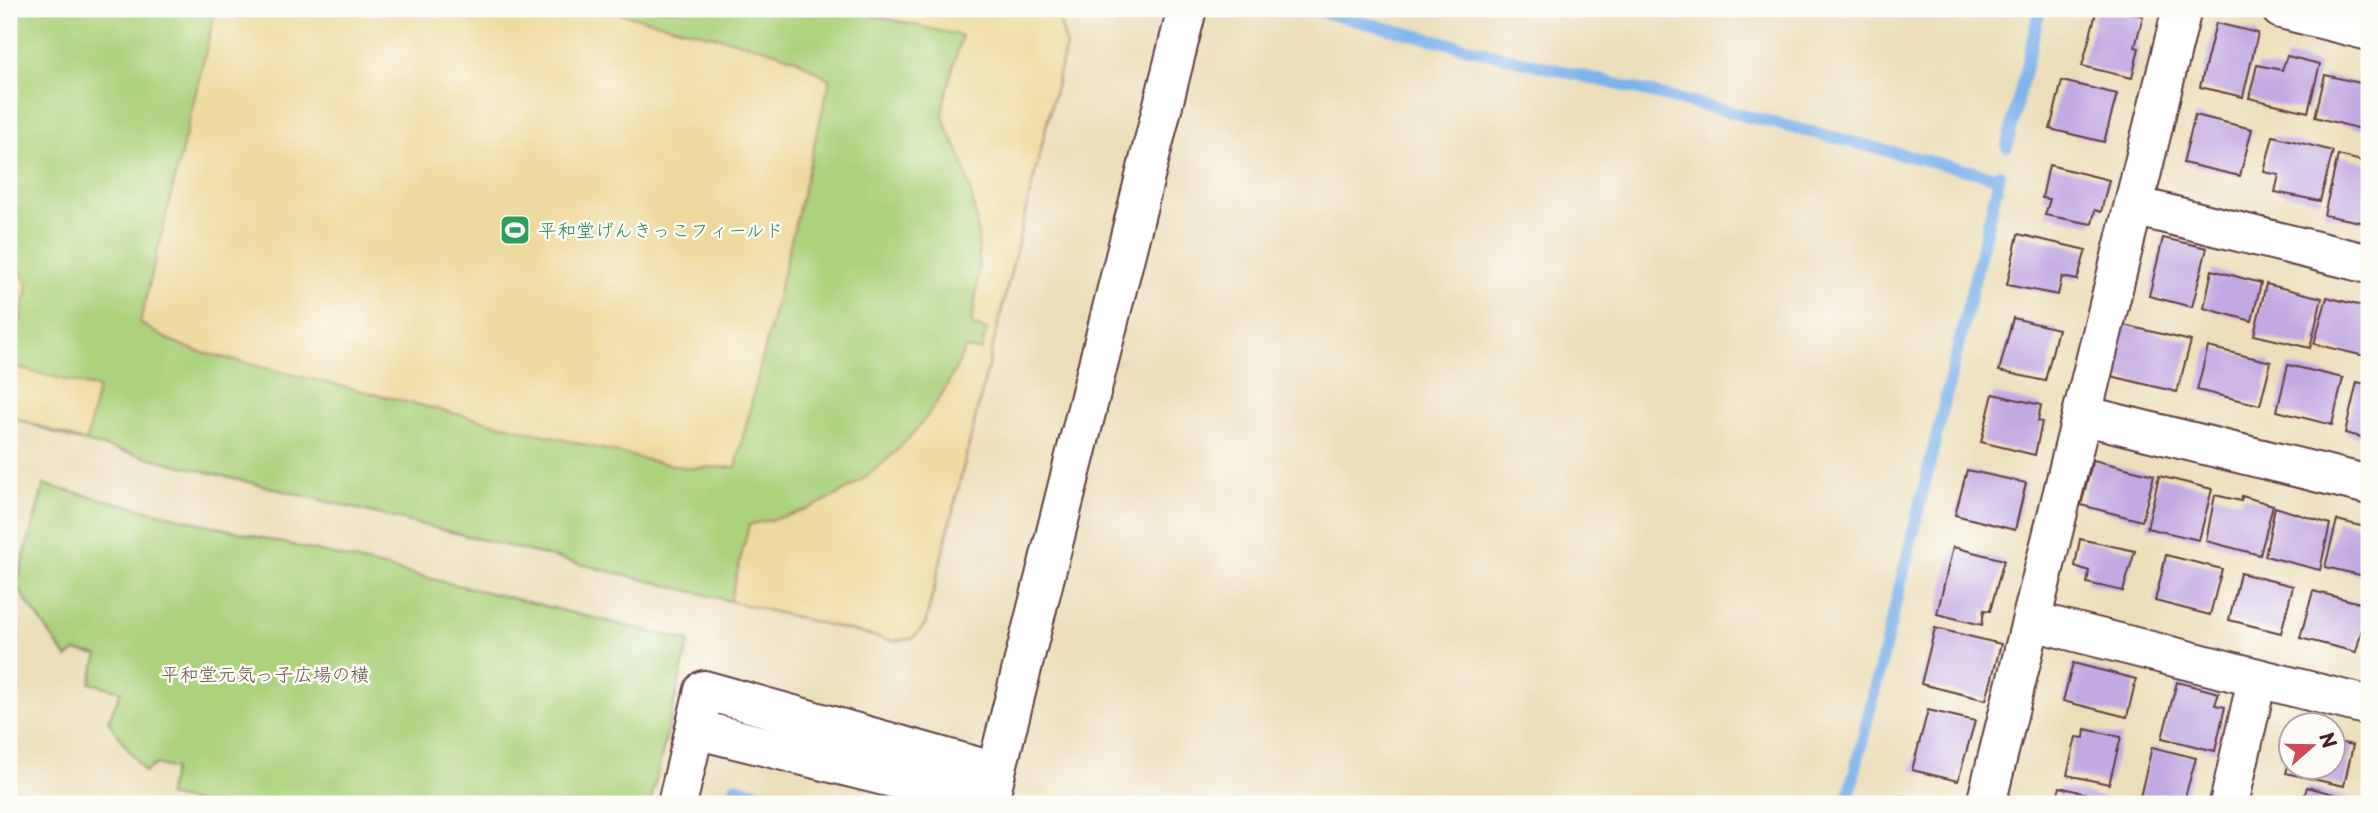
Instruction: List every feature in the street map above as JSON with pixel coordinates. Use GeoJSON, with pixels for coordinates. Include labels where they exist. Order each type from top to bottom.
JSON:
{"type":"FeatureCollection","features":[{"type":"Feature","properties":{"kind":"street"},"geometry":{"type":"LineString","coordinates":[[991,793],[1187,9]]}},
{"type":"Feature","properties":{"kind":"street"},"geometry":{"type":"LineString","coordinates":[[1986,804],[2182,9]]}},
{"type":"Feature","properties":{"kind":"street"},"geometry":{"type":"LineString","coordinates":[[2281,9],[2369,31]]}},
{"type":"Feature","properties":{"kind":"street"},"geometry":{"type":"LineString","coordinates":[[2134,206],[2369,264]]}},
{"type":"Feature","properties":{"kind":"street"},"geometry":{"type":"LineString","coordinates":[[2082,415],[2369,485]]}},
{"type":"Feature","properties":{"kind":"street"},"geometry":{"type":"LineString","coordinates":[[2032,621],[2369,706]]}},
{"type":"Feature","properties":{"kind":"street"},"geometry":{"type":"LineString","coordinates":[[2229,804],[2258,679]]}},
{"type":"Feature","properties":{"kind":"street"},"geometry":{"type":"LineString","coordinates":[[677,804],[704,690],[991,793]]}},
{"type":"Feature","properties":{"kind":"street"},"geometry":{"type":"LineString","coordinates":[[695,729],[991,793]]}},
{"type":"Feature","properties":{"kind":"green space","name":"平和堂げんきっこフィールド"},"geometry":{"type":"Polygon","coordinates":[[[9,9],[1046,9],[1059,18],[1066,45],[925,625],[913,638],[893,641],[69,438],[9,416],[9,9]]]}},
{"type":"Feature","properties":{"kind":"green space","name":"平和堂元気っ子広場の横"},"geometry":{"type":"Polygon","coordinates":[[[44,485],[689,641],[650,804],[193,804],[194,802],[167,796],[174,769],[156,764],[145,772],[108,721],[121,691],[90,683],[98,655],[76,651],[67,658],[16,586],[44,485]]]}},
{"type":"Feature","properties":{"kind":"sand"},"geometry":{"type":"Polygon","coordinates":[[[216,9],[601,9],[763,48],[795,59],[830,80],[736,467],[691,468],[656,462],[196,351],[165,338],[140,323],[216,9]]]}},
{"type":"Feature","properties":{"kind":"sand"},"geometry":{"type":"Polygon","coordinates":[[[873,9],[1046,9],[1059,18],[1066,45],[925,625],[913,638],[893,641],[730,601],[749,525],[790,515],[824,502],[876,469],[919,426],[937,402],[965,348],[981,351],[987,330],[971,325],[978,281],[977,222],[962,160],[943,115],[962,36],[871,15],[873,9]]]}},
{"type":"Feature","properties":{"kind":"sand"},"geometry":{"type":"Polygon","coordinates":[[[9,246],[28,287],[9,366],[9,246]]]}},
{"type":"Feature","properties":{"kind":"sand"},"geometry":{"type":"Polygon","coordinates":[[[9,366],[98,388],[86,442],[9,416],[9,366]]]}},
{"type":"Feature","properties":{"kind":"building"},"geometry":{"type":"Polygon","coordinates":[[[2097,9],[2114,9],[2143,16],[2135,47],[2139,48],[2132,78],[2082,66],[2097,9]]]}},
{"type":"Feature","properties":{"kind":"building"},"geometry":{"type":"Polygon","coordinates":[[[2216,23],[2258,33],[2243,97],[2200,87],[2216,23]]]}},
{"type":"Feature","properties":{"kind":"building"},"geometry":{"type":"Polygon","coordinates":[[[2287,56],[2320,64],[2308,112],[2249,98],[2257,65],[2282,70],[2287,56]]]}},
{"type":"Feature","properties":{"kind":"building"},"geometry":{"type":"Polygon","coordinates":[[[2325,75],[2369,85],[2368,131],[2315,117],[2325,75]]]}},
{"type":"Feature","properties":{"kind":"building"},"geometry":{"type":"Polygon","coordinates":[[[2062,81],[2117,94],[2104,142],[2050,129],[2062,81]]]}},
{"type":"Feature","properties":{"kind":"building"},"geometry":{"type":"Polygon","coordinates":[[[2195,115],[2252,129],[2240,176],[2183,163],[2195,115]]]}},
{"type":"Feature","properties":{"kind":"building"},"geometry":{"type":"Polygon","coordinates":[[[2273,136],[2333,151],[2320,201],[2275,192],[2279,175],[2264,172],[2273,136]]]}},
{"type":"Feature","properties":{"kind":"building"},"geometry":{"type":"Polygon","coordinates":[[[2338,155],[2369,163],[2369,213],[2366,223],[2324,215],[2338,155]]]}},
{"type":"Feature","properties":{"kind":"building"},"geometry":{"type":"Polygon","coordinates":[[[2049,165],[2109,180],[2101,212],[2095,210],[2092,224],[2045,215],[2050,199],[2042,198],[2049,165]]]}},
{"type":"Feature","properties":{"kind":"building"},"geometry":{"type":"Polygon","coordinates":[[[2018,234],[2086,250],[2077,280],[2062,277],[2058,295],[2007,285],[2018,234]]]}},
{"type":"Feature","properties":{"kind":"building"},"geometry":{"type":"Polygon","coordinates":[[[2163,238],[2207,248],[2192,307],[2149,296],[2163,238]]]}},
{"type":"Feature","properties":{"kind":"building"},"geometry":{"type":"Polygon","coordinates":[[[2212,270],[2261,283],[2252,321],[2204,308],[2212,270]]]}},
{"type":"Feature","properties":{"kind":"building"},"geometry":{"type":"Polygon","coordinates":[[[2266,284],[2322,298],[2310,348],[2254,335],[2266,284]]]}},
{"type":"Feature","properties":{"kind":"building"},"geometry":{"type":"Polygon","coordinates":[[[2327,297],[2369,308],[2369,357],[2314,344],[2327,297]]]}},
{"type":"Feature","properties":{"kind":"building"},"geometry":{"type":"Polygon","coordinates":[[[2013,318],[2058,329],[2045,381],[1999,371],[2013,318]]]}},
{"type":"Feature","properties":{"kind":"building"},"geometry":{"type":"Polygon","coordinates":[[[2124,325],[2191,341],[2177,392],[2111,376],[2124,325]]]}},
{"type":"Feature","properties":{"kind":"building"},"geometry":{"type":"Polygon","coordinates":[[[2208,347],[2271,362],[2260,405],[2197,390],[2208,347]]]}},
{"type":"Feature","properties":{"kind":"building"},"geometry":{"type":"Polygon","coordinates":[[[2288,365],[2343,378],[2332,425],[2277,411],[2288,365]]]}},
{"type":"Feature","properties":{"kind":"building"},"geometry":{"type":"Polygon","coordinates":[[[2357,382],[2369,385],[2369,439],[2345,433],[2357,382]]]}},
{"type":"Feature","properties":{"kind":"building"},"geometry":{"type":"Polygon","coordinates":[[[1993,394],[2041,405],[2038,421],[2042,422],[2035,455],[1981,442],[1993,394]]]}},
{"type":"Feature","properties":{"kind":"building"},"geometry":{"type":"Polygon","coordinates":[[[2093,460],[2154,475],[2142,521],[2081,505],[2093,460]]]}},
{"type":"Feature","properties":{"kind":"building"},"geometry":{"type":"Polygon","coordinates":[[[1967,470],[2026,483],[2015,530],[1955,515],[1967,470]]]}},
{"type":"Feature","properties":{"kind":"building"},"geometry":{"type":"Polygon","coordinates":[[[2159,476],[2212,489],[2199,540],[2147,528],[2159,476]]]}},
{"type":"Feature","properties":{"kind":"building"},"geometry":{"type":"Polygon","coordinates":[[[2215,495],[2241,501],[2242,496],[2273,505],[2260,555],[2206,541],[2215,495]]]}},
{"type":"Feature","properties":{"kind":"building"},"geometry":{"type":"Polygon","coordinates":[[[2275,507],[2330,524],[2320,570],[2265,556],[2275,507]]]}},
{"type":"Feature","properties":{"kind":"building"},"geometry":{"type":"Polygon","coordinates":[[[2337,520],[2369,528],[2369,577],[2325,567],[2337,520]]]}},
{"type":"Feature","properties":{"kind":"building"},"geometry":{"type":"Polygon","coordinates":[[[2080,539],[2135,551],[2123,591],[2087,583],[2089,571],[2075,566],[2080,539]]]}},
{"type":"Feature","properties":{"kind":"building"},"geometry":{"type":"Polygon","coordinates":[[[1953,547],[2004,560],[1990,611],[1984,610],[1982,625],[1937,614],[1953,547]]]}},
{"type":"Feature","properties":{"kind":"building"},"geometry":{"type":"Polygon","coordinates":[[[2166,555],[2222,569],[2210,615],[2155,601],[2166,555]]]}},
{"type":"Feature","properties":{"kind":"building"},"geometry":{"type":"Polygon","coordinates":[[[2240,573],[2293,586],[2281,633],[2229,620],[2240,573]]]}},
{"type":"Feature","properties":{"kind":"building"},"geometry":{"type":"Polygon","coordinates":[[[2313,591],[2368,605],[2356,652],[2300,638],[2313,591]]]}},
{"type":"Feature","properties":{"kind":"building"},"geometry":{"type":"Polygon","coordinates":[[[1935,628],[2001,644],[1986,700],[1921,684],[1935,628]]]}},
{"type":"Feature","properties":{"kind":"building"},"geometry":{"type":"Polygon","coordinates":[[[2073,663],[2136,679],[2127,717],[2063,701],[2073,663]]]}},
{"type":"Feature","properties":{"kind":"building"},"geometry":{"type":"Polygon","coordinates":[[[2177,682],[2219,693],[2215,705],[2225,707],[2215,751],[2162,738],[2177,682]]]}},
{"type":"Feature","properties":{"kind":"building"},"geometry":{"type":"Polygon","coordinates":[[[1928,710],[1975,721],[1958,781],[1912,770],[1928,710]]]}},
{"type":"Feature","properties":{"kind":"building"},"geometry":{"type":"Polygon","coordinates":[[[2085,729],[2121,737],[2109,784],[2067,775],[2076,737],[2084,738],[2085,729]]]}},
{"type":"Feature","properties":{"kind":"building"},"geometry":{"type":"Polygon","coordinates":[[[2346,744],[2353,745],[2346,777],[2346,744]]]}},
{"type":"Feature","properties":{"kind":"building"},"geometry":{"type":"Polygon","coordinates":[[[2152,747],[2196,758],[2183,804],[2139,801],[2152,747]]]}},
{"type":"Feature","properties":{"kind":"building"},"geometry":{"type":"Polygon","coordinates":[[[2326,782],[2345,782],[2344,786],[2326,782]]]}},
{"type":"Feature","properties":{"kind":"building"},"geometry":{"type":"Polygon","coordinates":[[[2060,787],[2107,799],[2106,804],[2055,804],[2060,787]]]}},
{"type":"Feature","properties":{"kind":"building"},"geometry":{"type":"Polygon","coordinates":[[[2307,787],[2352,799],[2351,804],[2302,804],[2307,787]]]}},
{"type":"Feature","properties":{"kind":"building"},"geometry":{"type":"Polygon","coordinates":[[[1901,796],[1932,803],[1932,804],[1898,804],[1901,796]]]}},
{"type":"Feature","properties":{"kind":"waterway"},"geometry":{"type":"LineString","coordinates":[[1309,9],[1999,178]]}},
{"type":"Feature","properties":{"kind":"waterway"},"geometry":{"type":"LineString","coordinates":[[2007,146],[2040,9]]}},
{"type":"Feature","properties":{"kind":"waterway"},"geometry":{"type":"LineString","coordinates":[[1847,804],[2000,174]]}},
{"type":"Feature","properties":{"kind":"waterway"},"geometry":{"type":"LineString","coordinates":[[735,787],[802,804]]}},
{"type":"Feature","properties":{"kind":"place","name":"平和堂げんきっこフィールド"},"geometry":{"type":"Point","coordinates":[515,230]}}]}
